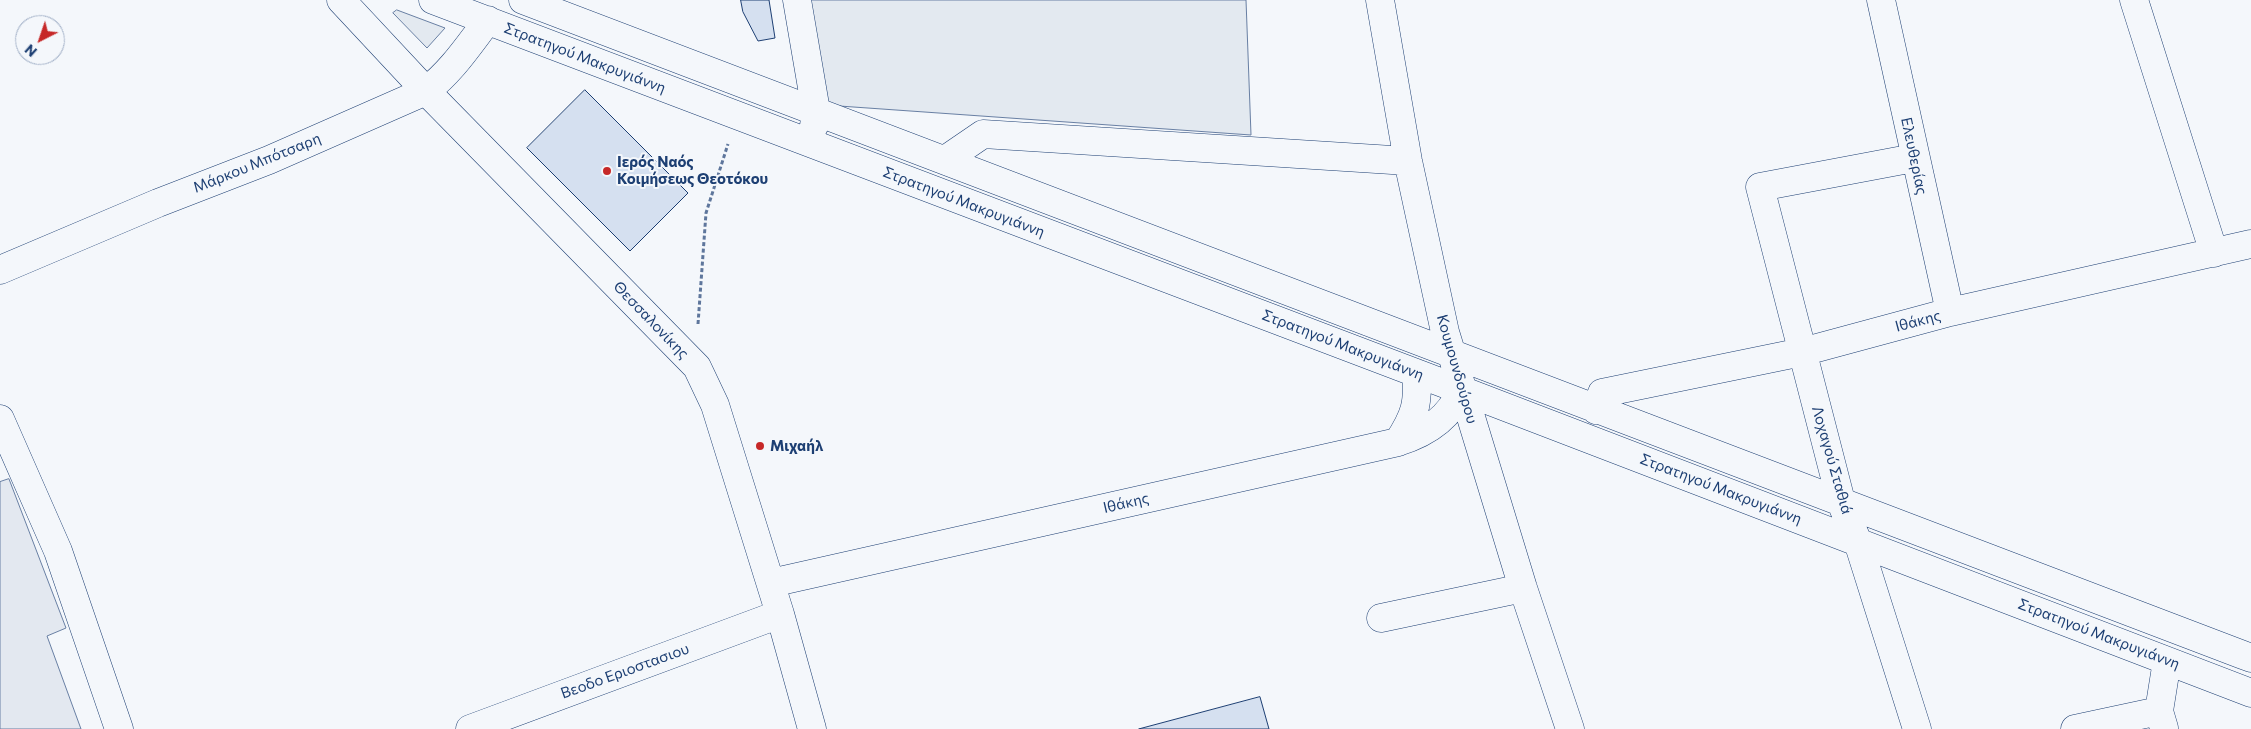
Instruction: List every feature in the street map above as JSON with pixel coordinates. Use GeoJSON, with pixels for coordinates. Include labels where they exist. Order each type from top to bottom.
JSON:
{"type":"FeatureCollection","features":[{"type":"Feature","properties":{"kind":"street","name":"Θεσσαλονίκης"},"geometry":{"type":"LineString","coordinates":[[341,0],[426,91],[698,367],[715,405],[771,583],[812,729]]}},
{"type":"Feature","properties":{"kind":"street","name":"Στρατηγού Μακρυγιάννη"},"geometry":{"type":"LineString","coordinates":[[434,0],[1461,390],[2251,693]]}},
{"type":"Feature","properties":{"kind":"street","name":"Στρατηγού Μακρυγιάννη"},"geometry":{"type":"LineString","coordinates":[[523,0],[1842,505],[2251,658]]}},
{"type":"Feature","properties":{"kind":"street"},"geometry":{"type":"LineString","coordinates":[[797,0],[816,111],[810,144]]}},
{"type":"Feature","properties":{"kind":"street","name":"Κουμουνδούρου"},"geometry":{"type":"LineString","coordinates":[[1380,0],[1408,161],[1450,354],[1523,588],[1570,729]]}},
{"type":"Feature","properties":{"kind":"street","name":"Ελευθερίας"},"geometry":{"type":"LineString","coordinates":[[1881,0],[1914,158],[1950,312]]}},
{"type":"Feature","properties":{"kind":"street"},"geometry":{"type":"LineString","coordinates":[[2134,0],[2214,253]]}},
{"type":"Feature","properties":{"kind":"street","name":"Μάρκου Μπότσαρη"},"geometry":{"type":"LineString","coordinates":[[0,270],[426,91],[444,78],[488,20]]}},
{"type":"Feature","properties":{"kind":"street"},"geometry":{"type":"LineString","coordinates":[[387,109],[396,98],[400,84],[396,59]]}},
{"type":"Feature","properties":{"kind":"street"},"geometry":{"type":"LineString","coordinates":[[945,160],[983,134],[1408,161]]}},
{"type":"Feature","properties":{"kind":"street","name":"Λοχαγού Σταθιά"},"geometry":{"type":"LineString","coordinates":[[1914,158],[1760,187],[1842,505],[1858,542],[1917,729]]}},
{"type":"Feature","properties":{"kind":"street","name":"Ιθάκης"},"geometry":{"type":"LineString","coordinates":[[1596,410],[1602,393],[1802,352],[1950,312],[2251,244]]}},
{"type":"Feature","properties":{"kind":"street"},"geometry":{"type":"LineString","coordinates":[[1398,442],[1412,420],[1418,402],[1416,373]]}},
{"type":"Feature","properties":{"kind":"street","name":"Ιθάκης"},"geometry":{"type":"LineString","coordinates":[[771,583],[1398,442],[1417,436],[1432,428],[1451,409],[1461,390]]}},
{"type":"Feature","properties":{"kind":"street"},"geometry":{"type":"LineString","coordinates":[[0,419],[58,551],[119,729]]}},
{"type":"Feature","properties":{"kind":"street"},"geometry":{"type":"LineString","coordinates":[[1381,618],[1523,588]]}},
{"type":"Feature","properties":{"kind":"street","name":"Βεοδο Εριοστασιου"},"geometry":{"type":"LineString","coordinates":[[470,729],[780,614]]}},
{"type":"Feature","properties":{"kind":"street"},"geometry":{"type":"LineString","coordinates":[[2076,729],[2162,720],[2167,660]]}},
{"type":"Feature","properties":{"kind":"path"},"geometry":{"type":"LineString","coordinates":[[698,367],[698,314],[706,213],[738,116]]}},
{"type":"Feature","properties":{"kind":"shaded area"},"geometry":{"type":"Polygon","coordinates":[[[809,0],[1246,0],[1251,135],[825,105],[809,0]]]}},
{"type":"Feature","properties":{"kind":"shaded area"},"geometry":{"type":"Polygon","coordinates":[[[397,10],[445,28],[427,48],[393,13],[397,10]]]}},
{"type":"Feature","properties":{"kind":"shaded area"},"geometry":{"type":"Polygon","coordinates":[[[9,479],[66,628],[47,636],[81,729],[0,729],[0,482],[9,479]]]}},
{"type":"Feature","properties":{"kind":"building"},"geometry":{"type":"Polygon","coordinates":[[[741,0],[769,0],[775,38],[758,41],[743,12],[741,0]]]}},
{"type":"Feature","properties":{"kind":"building","name":"Ιερός Ναός Κοιμήσεως Θεοτόκου"},"geometry":{"type":"Polygon","coordinates":[[[585,90],[688,193],[630,251],[527,148],[585,90]]]}},
{"type":"Feature","properties":{"kind":"building"},"geometry":{"type":"Polygon","coordinates":[[[1260,697],[1269,729],[1139,729],[1260,697]]]}},
{"type":"Feature","properties":{"kind":"place","name":"Ιερός Ναός Κοιμήσεως Θεοτόκου"},"geometry":{"type":"Point","coordinates":[607,171]}},
{"type":"Feature","properties":{"kind":"place","name":"Μιχαήλ"},"geometry":{"type":"Point","coordinates":[760,446]}}]}
